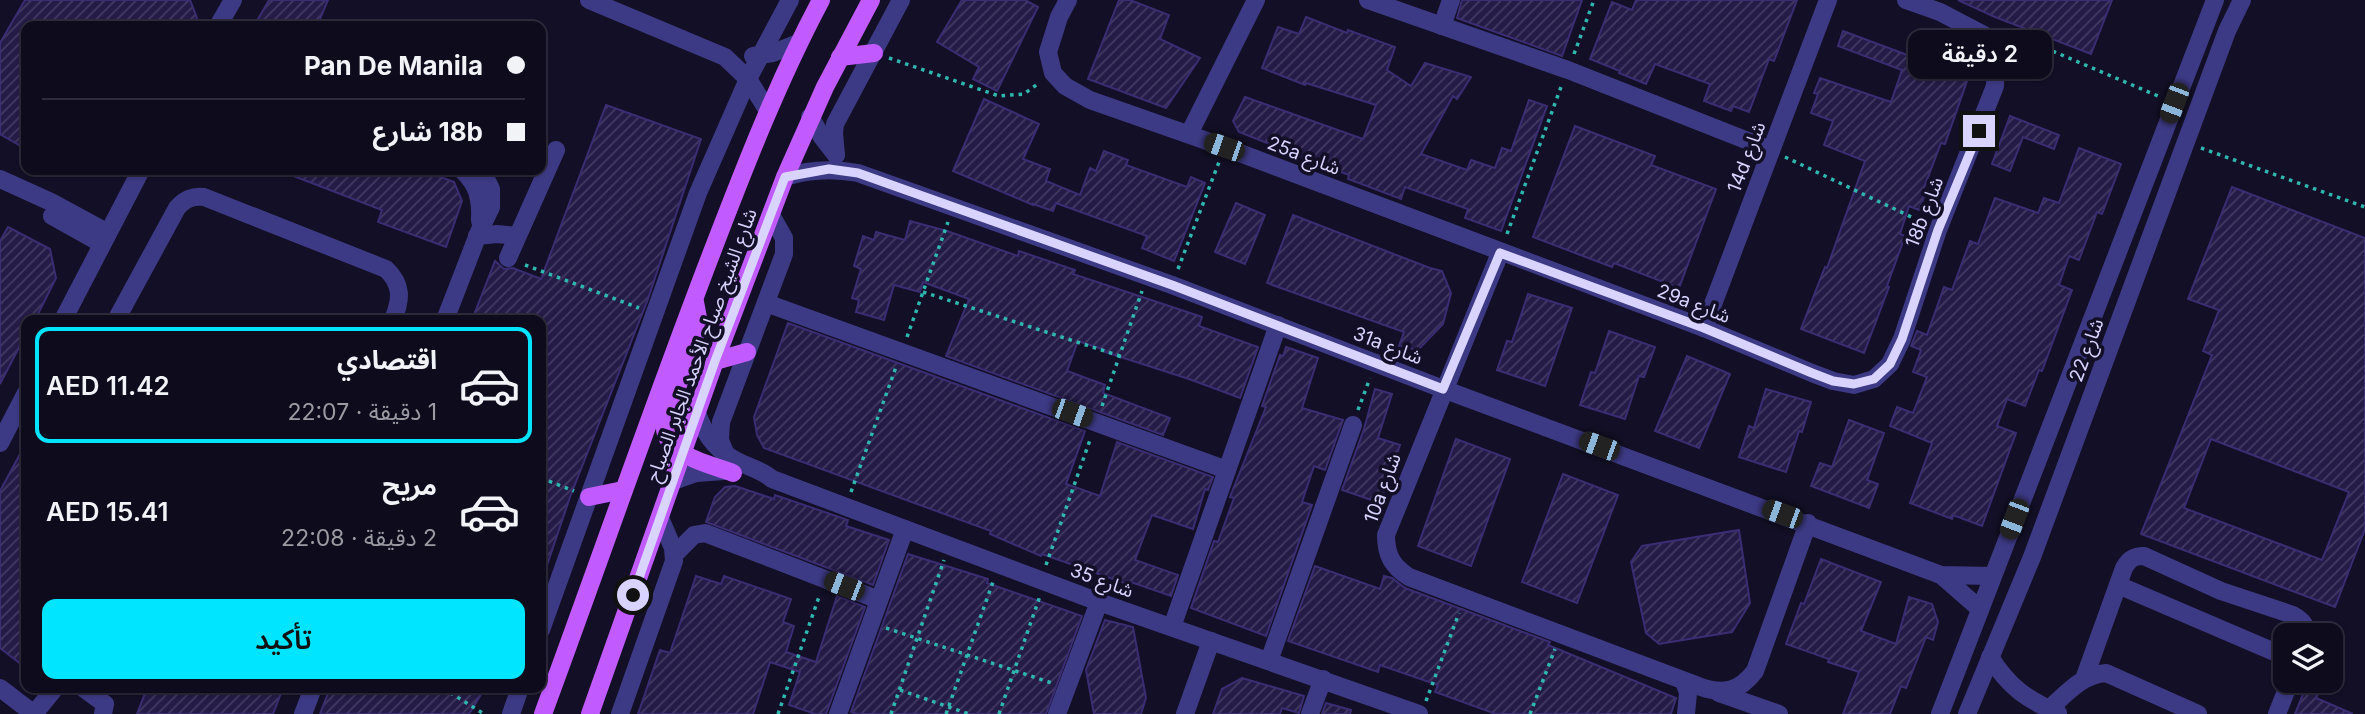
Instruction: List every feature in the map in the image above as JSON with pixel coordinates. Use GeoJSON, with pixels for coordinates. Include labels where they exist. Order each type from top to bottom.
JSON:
{"type":"FeatureCollection","features":[{"type":"Feature","properties":{"kind":"main road","name":"شارع الشيخ صباح الأحمد الجابر الصباح"},"geometry":{"type":"LineString","coordinates":[[543,714],[694,299],[768,111],[798,43],[821,0]]}},
{"type":"Feature","properties":{"kind":"main road","name":"شارع الشيخ صباح الأحمد الجابر الصباح"},"geometry":{"type":"LineString","coordinates":[[590,714],[715,361],[785,177],[810,117],[871,0]]}},
{"type":"Feature","properties":{"kind":"main road"},"geometry":{"type":"LineString","coordinates":[[840,57],[874,52]]}},
{"type":"Feature","properties":{"kind":"main road"},"geometry":{"type":"LineString","coordinates":[[694,299],[698,328],[664,428],[671,445],[682,454],[733,473]]}},
{"type":"Feature","properties":{"kind":"main road"},"geometry":{"type":"LineString","coordinates":[[715,361],[747,352]]}},
{"type":"Feature","properties":{"kind":"main road"},"geometry":{"type":"LineString","coordinates":[[589,497],[623,490]]}},
{"type":"Feature","properties":{"kind":"street"},"geometry":{"type":"LineString","coordinates":[[221,21],[233,0]]}},
{"type":"Feature","properties":{"kind":"street"},"geometry":{"type":"LineString","coordinates":[[589,0],[725,57],[748,79],[768,111]]}},
{"type":"Feature","properties":{"kind":"street"},"geometry":{"type":"LineString","coordinates":[[546,616],[698,193],[748,79],[790,0]]}},
{"type":"Feature","properties":{"kind":"street"},"geometry":{"type":"LineString","coordinates":[[836,155],[835,124],[901,0]]}},
{"type":"Feature","properties":{"kind":"street"},"geometry":{"type":"LineString","coordinates":[[1053,73],[1048,52],[1059,17],[1068,0]]}},
{"type":"Feature","properties":{"kind":"street"},"geometry":{"type":"LineString","coordinates":[[1189,134],[1256,0]]}},
{"type":"Feature","properties":{"kind":"street"},"geometry":{"type":"LineString","coordinates":[[1368,0],[1568,70],[1771,150]]}},
{"type":"Feature","properties":{"kind":"street"},"geometry":{"type":"LineString","coordinates":[[1442,26],[1451,0]]}},
{"type":"Feature","properties":{"kind":"street","name":"14d شارع"},"geometry":{"type":"LineString","coordinates":[[1704,328],[1828,0]]}},
{"type":"Feature","properties":{"kind":"street"},"geometry":{"type":"LineString","coordinates":[[1906,0],[1940,12],[1984,35],[1996,52]]}},
{"type":"Feature","properties":{"kind":"street","name":"شارع 22"},"geometry":{"type":"LineString","coordinates":[[1940,714],[2215,0]]}},
{"type":"Feature","properties":{"kind":"street","name":"شارع 22"},"geometry":{"type":"LineString","coordinates":[[1967,714],[2032,557],[2227,31],[2242,0]]}},
{"type":"Feature","properties":{"kind":"street"},"geometry":{"type":"LineString","coordinates":[[725,57],[760,55],[798,43]]}},
{"type":"Feature","properties":{"kind":"street","name":"18b شارع"},"geometry":{"type":"LineString","coordinates":[[1874,379],[1890,364],[1902,339],[1938,230],[1989,107],[1995,86],[1996,52]]}},
{"type":"Feature","properties":{"kind":"street","name":"25a شارع"},"geometry":{"type":"LineString","coordinates":[[1053,73],[1065,86],[1090,100],[1224,147],[1500,253]]}},
{"type":"Feature","properties":{"kind":"street","name":"31a شارع"},"geometry":{"type":"LineString","coordinates":[[810,117],[836,155],[858,173]]}},
{"type":"Feature","properties":{"kind":"street"},"geometry":{"type":"LineString","coordinates":[[546,174],[556,150]]}},
{"type":"Feature","properties":{"kind":"street","name":"31a شارع"},"geometry":{"type":"LineString","coordinates":[[785,177],[829,169],[858,173],[1172,285],[1941,575],[1980,609]]}},
{"type":"Feature","properties":{"kind":"street"},"geometry":{"type":"LineString","coordinates":[[66,315],[138,175]]}},
{"type":"Feature","properties":{"kind":"street"},"geometry":{"type":"LineString","coordinates":[[467,175],[487,197],[503,223],[517,236]]}},
{"type":"Feature","properties":{"kind":"street"},"geometry":{"type":"LineString","coordinates":[[447,315],[478,234],[487,197],[481,175]]}},
{"type":"Feature","properties":{"kind":"street"},"geometry":{"type":"LineString","coordinates":[[508,258],[545,175]]}},
{"type":"Feature","properties":{"kind":"street"},"geometry":{"type":"LineString","coordinates":[[7,183],[51,202],[105,239]]}},
{"type":"Feature","properties":{"kind":"street"},"geometry":{"type":"LineString","coordinates":[[119,315],[177,208],[182,202],[204,197],[386,269],[399,286],[401,297],[395,315]]}},
{"type":"Feature","properties":{"kind":"street"},"geometry":{"type":"LineString","coordinates":[[726,455],[719,431],[785,246],[781,231],[771,215]]}},
{"type":"Feature","properties":{"kind":"street"},"geometry":{"type":"LineString","coordinates":[[478,234],[517,236]]}},
{"type":"Feature","properties":{"kind":"street","name":"29a شارع"},"geometry":{"type":"LineString","coordinates":[[1500,253],[1704,328],[1833,381],[1854,384],[1874,379]]}},
{"type":"Feature","properties":{"kind":"street","name":"10a شارع"},"geometry":{"type":"LineString","coordinates":[[1500,253],[1390,523],[1386,535],[1390,560],[1398,570],[1409,577],[1779,714]]}},
{"type":"Feature","properties":{"kind":"street"},"geometry":{"type":"LineString","coordinates":[[766,303],[1227,470]]}},
{"type":"Feature","properties":{"kind":"street"},"geometry":{"type":"LineString","coordinates":[[1172,627],[1278,325]]}},
{"type":"Feature","properties":{"kind":"street"},"geometry":{"type":"LineString","coordinates":[[0,443],[21,406]]}},
{"type":"Feature","properties":{"kind":"street","name":"شارع 35"},"geometry":{"type":"LineString","coordinates":[[697,413],[707,437],[726,455],[772,479]]}},
{"type":"Feature","properties":{"kind":"street"},"geometry":{"type":"LineString","coordinates":[[1269,661],[1353,425]]}},
{"type":"Feature","properties":{"kind":"street","name":"شارع 35"},"geometry":{"type":"LineString","coordinates":[[673,481],[696,473],[721,471],[772,479],[1099,602],[1323,679],[1422,708]]}},
{"type":"Feature","properties":{"kind":"street"},"geometry":{"type":"LineString","coordinates":[[660,518],[674,555]]}},
{"type":"Feature","properties":{"kind":"street"},"geometry":{"type":"LineString","coordinates":[[1716,692],[1732,691],[1746,683],[1755,671],[1808,523]]}},
{"type":"Feature","properties":{"kind":"street"},"geometry":{"type":"LineString","coordinates":[[838,714],[905,528]]}},
{"type":"Feature","properties":{"kind":"street"},"geometry":{"type":"LineString","coordinates":[[620,714],[674,555],[694,535],[705,534],[879,600]]}},
{"type":"Feature","properties":{"kind":"street"},"geometry":{"type":"LineString","coordinates":[[2084,679],[2118,585],[2129,561],[2136,556],[2144,556],[2221,591],[2293,615],[2304,623]]}},
{"type":"Feature","properties":{"kind":"street","name":"31a شارع"},"geometry":{"type":"LineString","coordinates":[[1941,575],[1992,576]]}},
{"type":"Feature","properties":{"kind":"street"},"geometry":{"type":"LineString","coordinates":[[2118,585],[2273,651]]}},
{"type":"Feature","properties":{"kind":"street"},"geometry":{"type":"LineString","coordinates":[[1057,714],[1099,602]]}},
{"type":"Feature","properties":{"kind":"street"},"geometry":{"type":"LineString","coordinates":[[1185,714],[1211,641]]}},
{"type":"Feature","properties":{"kind":"street"},"geometry":{"type":"LineString","coordinates":[[1990,657],[2016,690],[2055,711],[2084,679],[2094,674],[2106,673],[2198,714]]}},
{"type":"Feature","properties":{"kind":"street"},"geometry":{"type":"LineString","coordinates":[[1310,714],[1323,679]]}},
{"type":"Feature","properties":{"kind":"street"},"geometry":{"type":"LineString","coordinates":[[1684,681],[1688,693],[1686,714]]}},
{"type":"Feature","properties":{"kind":"street"},"geometry":{"type":"LineString","coordinates":[[0,688],[34,714],[51,693]]}},
{"type":"Feature","properties":{"kind":"street"},"geometry":{"type":"LineString","coordinates":[[90,693],[106,706],[103,714]]}},
{"type":"Feature","properties":{"kind":"street"},"geometry":{"type":"LineString","coordinates":[[303,714],[311,693]]}},
{"type":"Feature","properties":{"kind":"street"},"geometry":{"type":"LineString","coordinates":[[511,714],[518,693]]}},
{"type":"Feature","properties":{"kind":"street"},"geometry":{"type":"LineString","coordinates":[[2277,714],[2285,693]]}},
{"type":"Feature","properties":{"kind":"path"},"geometry":{"type":"LineString","coordinates":[[1500,253],[1594,0]]}},
{"type":"Feature","properties":{"kind":"path"},"geometry":{"type":"LineString","coordinates":[[1996,52],[2027,46],[2043,47],[2174,103]]}},
{"type":"Feature","properties":{"kind":"path"},"geometry":{"type":"LineString","coordinates":[[874,52],[999,96],[1024,94],[1053,73]]}},
{"type":"Feature","properties":{"kind":"path"},"geometry":{"type":"LineString","coordinates":[[2186,142],[2365,207]]}},
{"type":"Feature","properties":{"kind":"path"},"geometry":{"type":"LineString","coordinates":[[1172,285],[1224,147]]}},
{"type":"Feature","properties":{"kind":"path"},"geometry":{"type":"LineString","coordinates":[[1771,150],[1938,230]]}},
{"type":"Feature","properties":{"kind":"path"},"geometry":{"type":"LineString","coordinates":[[508,258],[654,314]]}},
{"type":"Feature","properties":{"kind":"path"},"geometry":{"type":"LineString","coordinates":[[923,292],[1119,356]]}},
{"type":"Feature","properties":{"kind":"path"},"geometry":{"type":"LineString","coordinates":[[1353,425],[1375,363]]}},
{"type":"Feature","properties":{"kind":"path"},"geometry":{"type":"LineString","coordinates":[[546,480],[589,497]]}},
{"type":"Feature","properties":{"kind":"path"},"geometry":{"type":"LineString","coordinates":[[891,714],[950,545]]}},
{"type":"Feature","properties":{"kind":"path"},"geometry":{"type":"LineString","coordinates":[[946,714],[999,564]]}},
{"type":"Feature","properties":{"kind":"path"},"geometry":{"type":"LineString","coordinates":[[778,714],[825,579]]}},
{"type":"Feature","properties":{"kind":"path"},"geometry":{"type":"LineString","coordinates":[[999,714],[1046,581]]}},
{"type":"Feature","properties":{"kind":"path"},"geometry":{"type":"LineString","coordinates":[[1422,708],[1464,598]]}},
{"type":"Feature","properties":{"kind":"path"},"geometry":{"type":"LineString","coordinates":[[871,622],[1067,688]]}},
{"type":"Feature","properties":{"kind":"path"},"geometry":{"type":"LineString","coordinates":[[1530,714],[1561,634]]}},
{"type":"Feature","properties":{"kind":"path"},"geometry":{"type":"LineString","coordinates":[[900,690],[969,714]]}},
{"type":"Feature","properties":{"kind":"path"},"geometry":{"type":"LineString","coordinates":[[451,693],[484,714]]}},
{"type":"Feature","properties":{"kind":"building"},"geometry":{"type":"Polygon","coordinates":[[[25,0],[190,0],[197,18],[196,21],[21,21],[21,146],[0,134],[0,43],[25,0]]]}},
{"type":"Feature","properties":{"kind":"building"},"geometry":{"type":"Polygon","coordinates":[[[269,0],[328,0],[319,21],[257,21],[269,0]]]}},
{"type":"Feature","properties":{"kind":"building"},"geometry":{"type":"Polygon","coordinates":[[[962,0],[1025,0],[1038,7],[997,91],[973,79],[979,67],[937,42],[962,0]]]}},
{"type":"Feature","properties":{"kind":"building"},"geometry":{"type":"Polygon","coordinates":[[[1119,0],[1130,0],[1169,15],[1160,39],[1200,58],[1166,108],[1088,79],[1119,0]]]}},
{"type":"Feature","properties":{"kind":"building"},"geometry":{"type":"Polygon","coordinates":[[[1462,0],[1582,0],[1562,56],[1457,18],[1462,0]]]}},
{"type":"Feature","properties":{"kind":"building"},"geometry":{"type":"Polygon","coordinates":[[[1636,0],[1797,0],[1774,61],[1769,59],[1749,112],[1733,106],[1731,111],[1704,101],[1710,84],[1655,64],[1646,84],[1590,59],[1612,2],[1632,10],[1636,0]]]}},
{"type":"Feature","properties":{"kind":"building"},"geometry":{"type":"Polygon","coordinates":[[[1958,0],[2112,0],[2091,54],[1958,0]]]}},
{"type":"Feature","properties":{"kind":"building"},"geometry":{"type":"Polygon","coordinates":[[[1306,17],[1395,47],[1387,70],[1411,86],[1425,63],[1471,77],[1457,99],[1453,96],[1421,154],[1467,170],[1471,160],[1495,168],[1502,148],[1511,151],[1529,100],[1547,106],[1501,231],[1465,218],[1468,209],[1405,187],[1401,199],[1348,179],[1349,175],[1239,132],[1233,121],[1245,97],[1363,139],[1376,105],[1306,83],[1305,85],[1262,68],[1278,27],[1299,34],[1306,17]]]}},
{"type":"Feature","properties":{"kind":"building"},"geometry":{"type":"Polygon","coordinates":[[[1843,31],[1918,59],[1917,64],[1967,81],[1945,144],[1941,143],[1922,193],[1925,194],[1919,210],[1909,206],[1900,234],[1905,236],[1864,353],[1801,329],[1825,267],[1827,268],[1865,161],[1824,145],[1833,121],[1811,113],[1818,94],[1814,93],[1820,78],[1891,102],[1902,70],[1838,46],[1843,31]]]}},
{"type":"Feature","properties":{"kind":"building"},"geometry":{"type":"Polygon","coordinates":[[[984,99],[1039,124],[1023,159],[1050,169],[1046,181],[1080,195],[1090,168],[1096,171],[1104,151],[1128,160],[1126,165],[1187,187],[1191,177],[1205,183],[1174,261],[1142,248],[1147,236],[1056,203],[1053,211],[1033,205],[953,171],[984,99]]]}},
{"type":"Feature","properties":{"kind":"building"},"geometry":{"type":"Polygon","coordinates":[[[606,105],[701,139],[648,299],[570,497],[546,568],[546,315],[474,315],[495,261],[504,269],[513,268],[541,279],[606,105]]]}},
{"type":"Feature","properties":{"kind":"building"},"geometry":{"type":"Polygon","coordinates":[[[2010,116],[2059,135],[2054,149],[2023,137],[2010,171],[1992,164],[2010,116]]]}},
{"type":"Feature","properties":{"kind":"building"},"geometry":{"type":"Polygon","coordinates":[[[1575,126],[1655,156],[1651,165],[1716,189],[1679,288],[1614,263],[1612,267],[1533,237],[1575,126]]]}},
{"type":"Feature","properties":{"kind":"building"},"geometry":{"type":"Polygon","coordinates":[[[2079,148],[2121,164],[2102,214],[2097,212],[2079,260],[2069,256],[2059,285],[2072,290],[2042,371],[2039,370],[2025,406],[2007,399],[1997,426],[2016,433],[1982,526],[1953,515],[1952,519],[1910,503],[1932,443],[1890,426],[1897,407],[1913,413],[1927,377],[1913,372],[1921,350],[1911,346],[1917,331],[1927,335],[1944,287],[1952,290],[1970,241],[1978,244],[1995,198],[2038,213],[2044,198],[2059,203],[2079,148]]]}},
{"type":"Feature","properties":{"kind":"building"},"geometry":{"type":"Polygon","coordinates":[[[291,175],[435,175],[454,182],[462,201],[446,247],[378,222],[382,210],[291,175]]]}},
{"type":"Feature","properties":{"kind":"building"},"geometry":{"type":"Polygon","coordinates":[[[2232,187],[2365,238],[2365,529],[2335,607],[2141,534],[2212,355],[2203,351],[2219,310],[2188,299],[2232,187]],[[2211,439],[2184,508],[2322,560],[2349,492],[2211,439]]]}},
{"type":"Feature","properties":{"kind":"building"},"geometry":{"type":"Polygon","coordinates":[[[1236,203],[1265,215],[1245,264],[1215,252],[1236,203]]]}},
{"type":"Feature","properties":{"kind":"building"},"geometry":{"type":"Polygon","coordinates":[[[1293,215],[1442,271],[1451,293],[1443,324],[1418,350],[1399,346],[1404,332],[1267,283],[1293,215]]]}},
{"type":"Feature","properties":{"kind":"building"},"geometry":{"type":"Polygon","coordinates":[[[910,221],[1018,256],[1019,251],[1075,270],[1073,274],[1202,317],[1199,326],[1258,347],[1240,398],[1078,341],[1067,371],[1105,385],[1103,393],[1170,418],[1163,435],[946,356],[969,299],[923,282],[920,292],[894,285],[884,320],[856,312],[859,300],[852,298],[861,269],[854,266],[863,236],[874,240],[876,232],[905,240],[910,221]]]}},
{"type":"Feature","properties":{"kind":"building"},"geometry":{"type":"Polygon","coordinates":[[[8,227],[50,249],[56,278],[38,315],[21,315],[21,344],[0,384],[0,241],[8,227]]]}},
{"type":"Feature","properties":{"kind":"building"},"geometry":{"type":"Polygon","coordinates":[[[1528,294],[1572,308],[1545,386],[1497,370],[1507,341],[1512,342],[1528,294]]]}},
{"type":"Feature","properties":{"kind":"building"},"geometry":{"type":"Polygon","coordinates":[[[788,323],[1085,431],[1066,484],[1100,496],[1117,442],[1213,477],[1208,490],[1205,489],[1193,529],[1152,515],[1135,560],[1178,575],[1171,596],[1128,581],[1127,584],[1042,554],[1041,556],[990,534],[991,531],[764,448],[757,435],[754,417],[788,323]]]}},
{"type":"Feature","properties":{"kind":"building"},"geometry":{"type":"Polygon","coordinates":[[[1609,331],[1655,347],[1644,377],[1639,376],[1625,419],[1580,405],[1591,372],[1595,373],[1609,331]]]}},
{"type":"Feature","properties":{"kind":"building"},"geometry":{"type":"Polygon","coordinates":[[[1286,347],[1318,358],[1302,408],[1343,420],[1325,470],[1314,466],[1302,502],[1312,505],[1266,636],[1191,608],[1214,541],[1218,542],[1234,498],[1230,497],[1266,407],[1262,406],[1280,355],[1283,356],[1286,347]]]}},
{"type":"Feature","properties":{"kind":"building"},"geometry":{"type":"Polygon","coordinates":[[[1687,356],[1730,374],[1699,448],[1655,431],[1687,356]]]}},
{"type":"Feature","properties":{"kind":"building"},"geometry":{"type":"Polygon","coordinates":[[[1375,389],[1392,394],[1378,438],[1400,445],[1380,503],[1342,490],[1375,389]]]}},
{"type":"Feature","properties":{"kind":"building"},"geometry":{"type":"Polygon","coordinates":[[[1766,389],[1811,402],[1786,472],[1739,457],[1749,426],[1754,428],[1766,389]]]}},
{"type":"Feature","properties":{"kind":"building"},"geometry":{"type":"Polygon","coordinates":[[[1849,420],[1884,433],[1867,480],[1878,484],[1869,508],[1811,486],[1820,463],[1832,467],[1849,420]]]}},
{"type":"Feature","properties":{"kind":"building"},"geometry":{"type":"Polygon","coordinates":[[[1456,439],[1510,459],[1471,566],[1418,546],[1456,439]]]}},
{"type":"Feature","properties":{"kind":"building"},"geometry":{"type":"Polygon","coordinates":[[[21,452],[21,664],[0,648],[0,491],[21,452]]]}},
{"type":"Feature","properties":{"kind":"building"},"geometry":{"type":"Polygon","coordinates":[[[1563,474],[1618,495],[1577,603],[1522,582],[1563,474]]]}},
{"type":"Feature","properties":{"kind":"building"},"geometry":{"type":"Polygon","coordinates":[[[735,486],[774,499],[775,495],[848,520],[846,526],[889,540],[873,585],[706,522],[715,497],[725,487],[735,486]]]}},
{"type":"Feature","properties":{"kind":"building"},"geometry":{"type":"Polygon","coordinates":[[[1739,530],[1750,603],[1732,632],[1659,644],[1646,633],[1631,562],[1642,546],[1739,530]]]}},
{"type":"Feature","properties":{"kind":"building"},"geometry":{"type":"Polygon","coordinates":[[[908,554],[988,579],[987,583],[1082,616],[1046,714],[851,712],[908,554]]]}},
{"type":"Feature","properties":{"kind":"building"},"geometry":{"type":"Polygon","coordinates":[[[1821,559],[1881,582],[1861,631],[1896,644],[1909,597],[1932,604],[1938,622],[1933,640],[1926,637],[1906,688],[1901,686],[1890,714],[1843,714],[1859,672],[1786,644],[1821,559]]]}},
{"type":"Feature","properties":{"kind":"building"},"geometry":{"type":"Polygon","coordinates":[[[1315,566],[1380,589],[1384,576],[1392,578],[1405,588],[1550,642],[1548,645],[1676,698],[1671,714],[1496,714],[1435,692],[1438,685],[1380,665],[1378,672],[1288,641],[1315,566]]]}},
{"type":"Feature","properties":{"kind":"building"},"geometry":{"type":"Polygon","coordinates":[[[696,576],[721,584],[724,576],[791,599],[783,622],[794,626],[786,652],[816,662],[837,596],[865,607],[826,714],[815,714],[789,705],[800,672],[770,662],[753,714],[638,714],[660,650],[670,653],[696,576]]]}},
{"type":"Feature","properties":{"kind":"building"},"geometry":{"type":"Polygon","coordinates":[[[1105,620],[1133,627],[1146,698],[1141,714],[1094,714],[1086,670],[1105,620]]]}},
{"type":"Feature","properties":{"kind":"building"},"geometry":{"type":"Polygon","coordinates":[[[1242,678],[1304,696],[1299,713],[1282,708],[1280,714],[1213,714],[1222,689],[1242,678]]]}},
{"type":"Feature","properties":{"kind":"building"},"geometry":{"type":"Polygon","coordinates":[[[145,693],[281,693],[273,714],[137,714],[145,693]]]}},
{"type":"Feature","properties":{"kind":"building"},"geometry":{"type":"Polygon","coordinates":[[[328,693],[482,693],[469,714],[320,714],[328,693]]]}},
{"type":"Feature","properties":{"kind":"building"},"geometry":{"type":"Polygon","coordinates":[[[2303,693],[2315,693],[2318,694],[2316,698],[2353,714],[2295,714],[2303,693]]]}},
{"type":"Feature","properties":{"kind":"building"},"geometry":{"type":"Polygon","coordinates":[[[1326,703],[1351,710],[1350,714],[1322,714],[1326,703]]]}},
{"type":"Feature","properties":{"kind":"route"},"geometry":{"type":"LineString","coordinates":[[633,595],[715,361],[785,177],[829,169],[858,173],[1172,285],[1443,389],[1500,253],[1704,328],[1833,381],[1854,384],[1874,379],[1890,364],[1902,339],[1938,230],[1979,131]]}}]}
